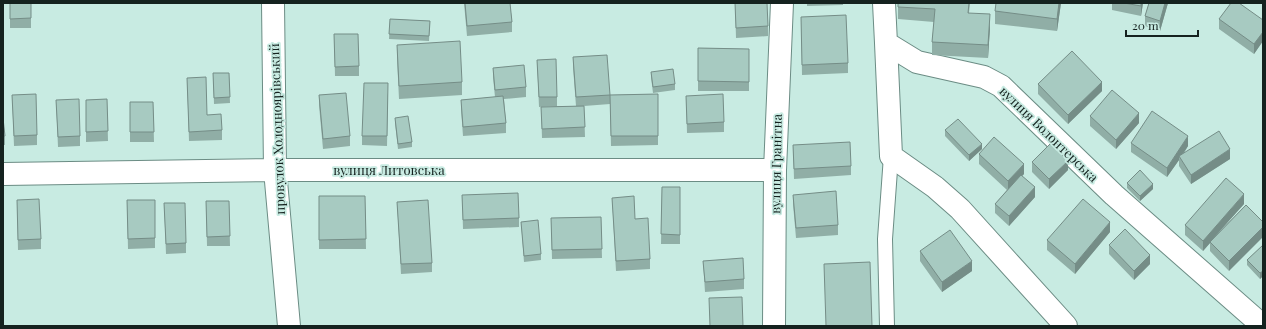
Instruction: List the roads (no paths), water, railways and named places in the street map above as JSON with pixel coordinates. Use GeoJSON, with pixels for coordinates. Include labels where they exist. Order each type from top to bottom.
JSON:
{"type":"FeatureCollection","features":[{"type":"Feature","properties":{"kind":"street","name":"провулок Холодноярівський"},"geometry":{"type":"LineString","coordinates":[[273,3],[275,170],[289,326]]}},
{"type":"Feature","properties":{"kind":"street","name":"вулиця Гранітна"},"geometry":{"type":"LineString","coordinates":[[774,326],[775,170],[782,3]]}},
{"type":"Feature","properties":{"kind":"street"},"geometry":{"type":"LineString","coordinates":[[884,3],[891,156],[935,187],[960,209],[1066,326]]}},
{"type":"Feature","properties":{"kind":"street","name":"вулиця Волонтерська"},"geometry":{"type":"LineString","coordinates":[[886,42],[917,62],[984,77],[1001,86],[1114,195],[1263,326]]}},
{"type":"Feature","properties":{"kind":"street","name":"вулиця Литовська"},"geometry":{"type":"LineString","coordinates":[[3,174],[275,170],[775,170]]}},
{"type":"Feature","properties":{"kind":"lane"},"geometry":{"type":"LineString","coordinates":[[887,326],[885,239],[891,156]]}}]}
